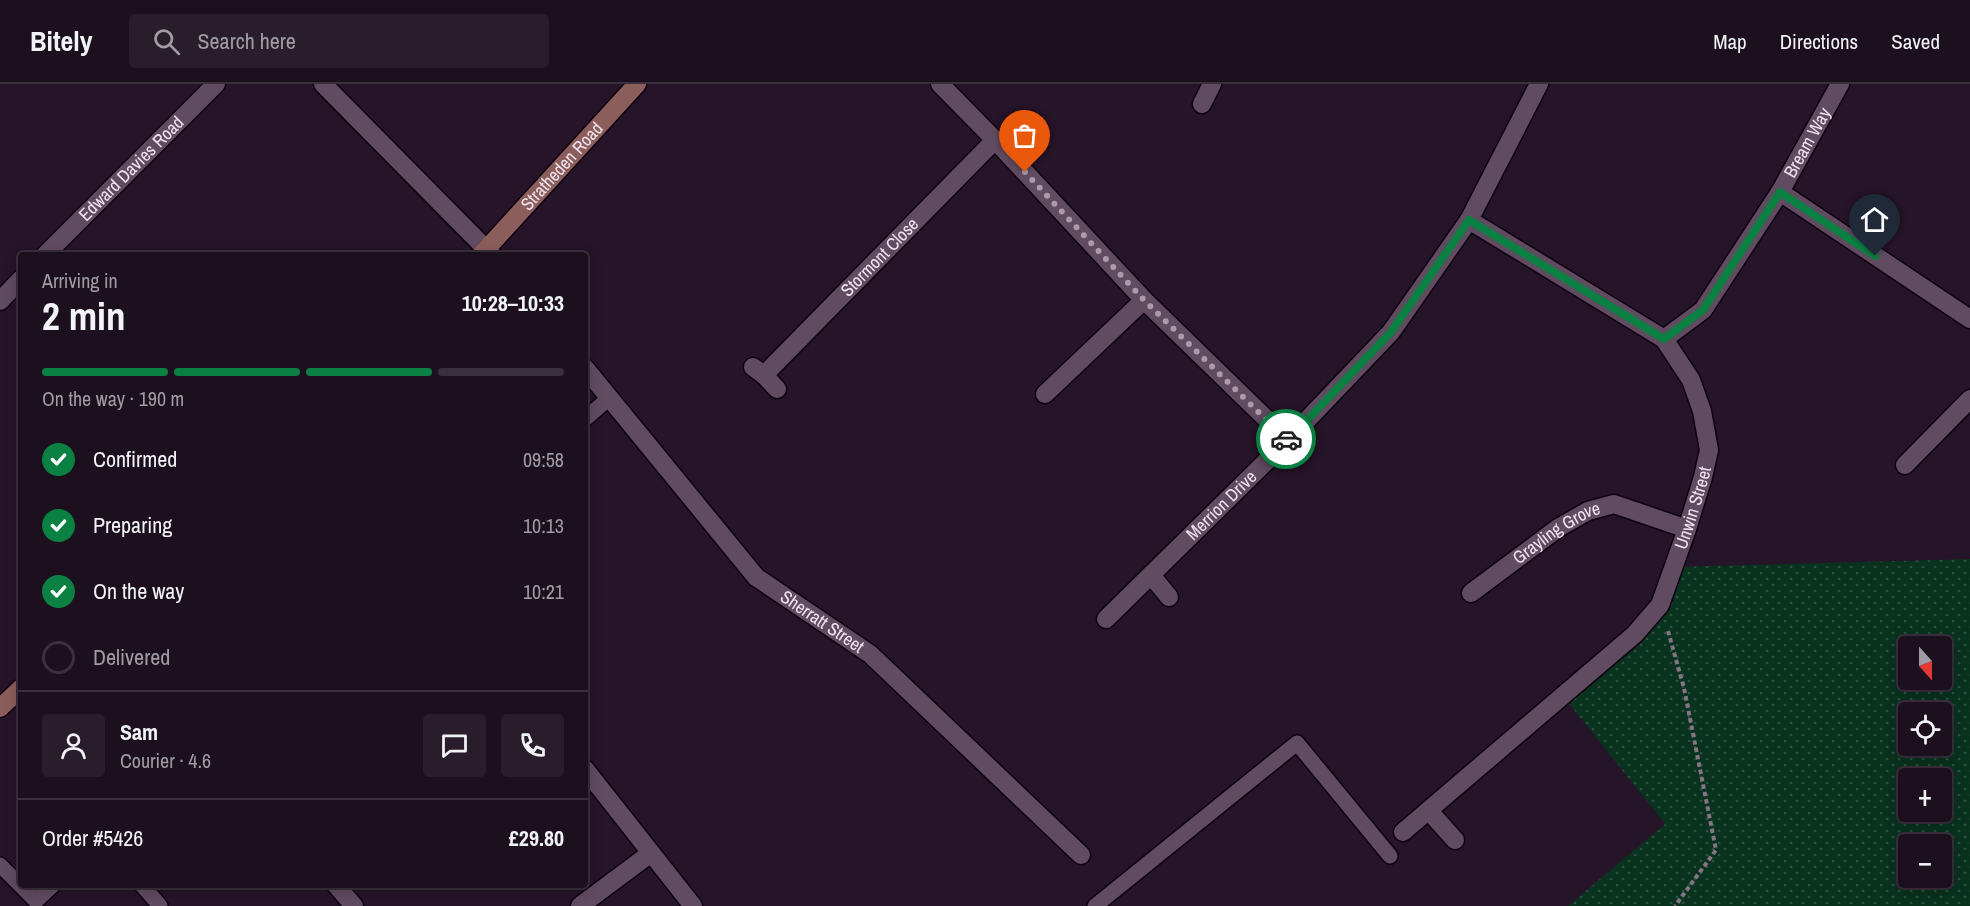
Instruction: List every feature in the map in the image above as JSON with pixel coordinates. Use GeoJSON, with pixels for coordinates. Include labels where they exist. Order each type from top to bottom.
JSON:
{"type":"FeatureCollection","features":[{"type":"Feature","properties":{"kind":"street","name":"Edward Davies Road"},"geometry":{"type":"LineString","coordinates":[[48,252],[216,84]]}},
{"type":"Feature","properties":{"kind":"street"},"geometry":{"type":"LineString","coordinates":[[323,84],[485,252]]}},
{"type":"Feature","properties":{"kind":"street","name":"Stratheden Road"},"geometry":{"type":"LineString","coordinates":[[487,252],[637,84]]}},
{"type":"Feature","properties":{"kind":"street"},"geometry":{"type":"LineString","coordinates":[[940,84],[1144,300],[1288,440]]}},
{"type":"Feature","properties":{"kind":"street"},"geometry":{"type":"LineString","coordinates":[[1202,104],[1212,84]]}},
{"type":"Feature","properties":{"kind":"street","name":"Merrion Drive"},"geometry":{"type":"LineString","coordinates":[[1106,619],[1288,440],[1391,332],[1469,220],[1539,84]]}},
{"type":"Feature","properties":{"kind":"street","name":"Bream Way"},"geometry":{"type":"LineString","coordinates":[[1664,339],[1703,310],[1780,192],[1840,84]]}},
{"type":"Feature","properties":{"kind":"street","name":"Stormont Close"},"geometry":{"type":"LineString","coordinates":[[777,388],[758,371],[995,140]]}},
{"type":"Feature","properties":{"kind":"street"},"geometry":{"type":"LineString","coordinates":[[1780,192],[1970,319]]}},
{"type":"Feature","properties":{"kind":"street","name":"Unwin Street"},"geometry":{"type":"LineString","coordinates":[[1403,832],[1635,634],[1660,605],[1687,530],[1709,450],[1702,411],[1691,380],[1664,339],[1469,220]]}},
{"type":"Feature","properties":{"kind":"street"},"geometry":{"type":"LineString","coordinates":[[0,300],[18,282]]}},
{"type":"Feature","properties":{"kind":"street"},"geometry":{"type":"LineString","coordinates":[[1045,394],[1144,300]]}},
{"type":"Feature","properties":{"kind":"street","name":"Sherratt Street"},"geometry":{"type":"LineString","coordinates":[[588,372],[756,577],[870,654],[1081,855]]}},
{"type":"Feature","properties":{"kind":"street"},"geometry":{"type":"LineString","coordinates":[[1905,465],[1970,399]]}},
{"type":"Feature","properties":{"kind":"street","name":"Grayling Grove"},"geometry":{"type":"LineString","coordinates":[[1471,593],[1558,528],[1588,511],[1614,504],[1687,530]]}},
{"type":"Feature","properties":{"kind":"street"},"geometry":{"type":"LineString","coordinates":[[1151,575],[1169,597]]}},
{"type":"Feature","properties":{"kind":"street"},"geometry":{"type":"LineString","coordinates":[[0,708],[18,691]]}},
{"type":"Feature","properties":{"kind":"street"},"geometry":{"type":"LineString","coordinates":[[588,773],[693,906]]}},
{"type":"Feature","properties":{"kind":"street"},"geometry":{"type":"LineString","coordinates":[[1429,811],[1455,840]]}},
{"type":"Feature","properties":{"kind":"street"},"geometry":{"type":"LineString","coordinates":[[580,906],[651,853]]}},
{"type":"Feature","properties":{"kind":"street"},"geometry":{"type":"LineString","coordinates":[[339,888],[354,906]]}},
{"type":"Feature","properties":{"kind":"lane"},"geometry":{"type":"LineString","coordinates":[[588,416],[609,398]]}},
{"type":"Feature","properties":{"kind":"lane"},"geometry":{"type":"LineString","coordinates":[[1095,906],[1297,743],[1390,856]]}},
{"type":"Feature","properties":{"kind":"lane"},"geometry":{"type":"LineString","coordinates":[[0,865],[18,883]]}},
{"type":"Feature","properties":{"kind":"lane"},"geometry":{"type":"LineString","coordinates":[[23,888],[36,901],[50,888]]}},
{"type":"Feature","properties":{"kind":"lane"},"geometry":{"type":"LineString","coordinates":[[145,888],[160,906]]}},
{"type":"Feature","properties":{"kind":"path"},"geometry":{"type":"LineString","coordinates":[[1660,605],[1684,688],[1716,850],[1675,906]]}},
{"type":"Feature","properties":{"kind":"green space"},"geometry":{"type":"Polygon","coordinates":[[[1970,559],[1970,906],[1568,906],[1665,824],[1563,696],[1660,605],[1673,567],[1970,559]]]}},
{"type":"Feature","properties":{"kind":"way so far"},"geometry":{"type":"LineString","coordinates":[[1025,172],[1144,300],[1286,439]]}},
{"type":"Feature","properties":{"kind":"route"},"geometry":{"type":"LineString","coordinates":[[1286,439],[1288,440],[1391,332],[1469,220],[1664,339],[1703,310],[1780,192],[1875,256]]}}]}
